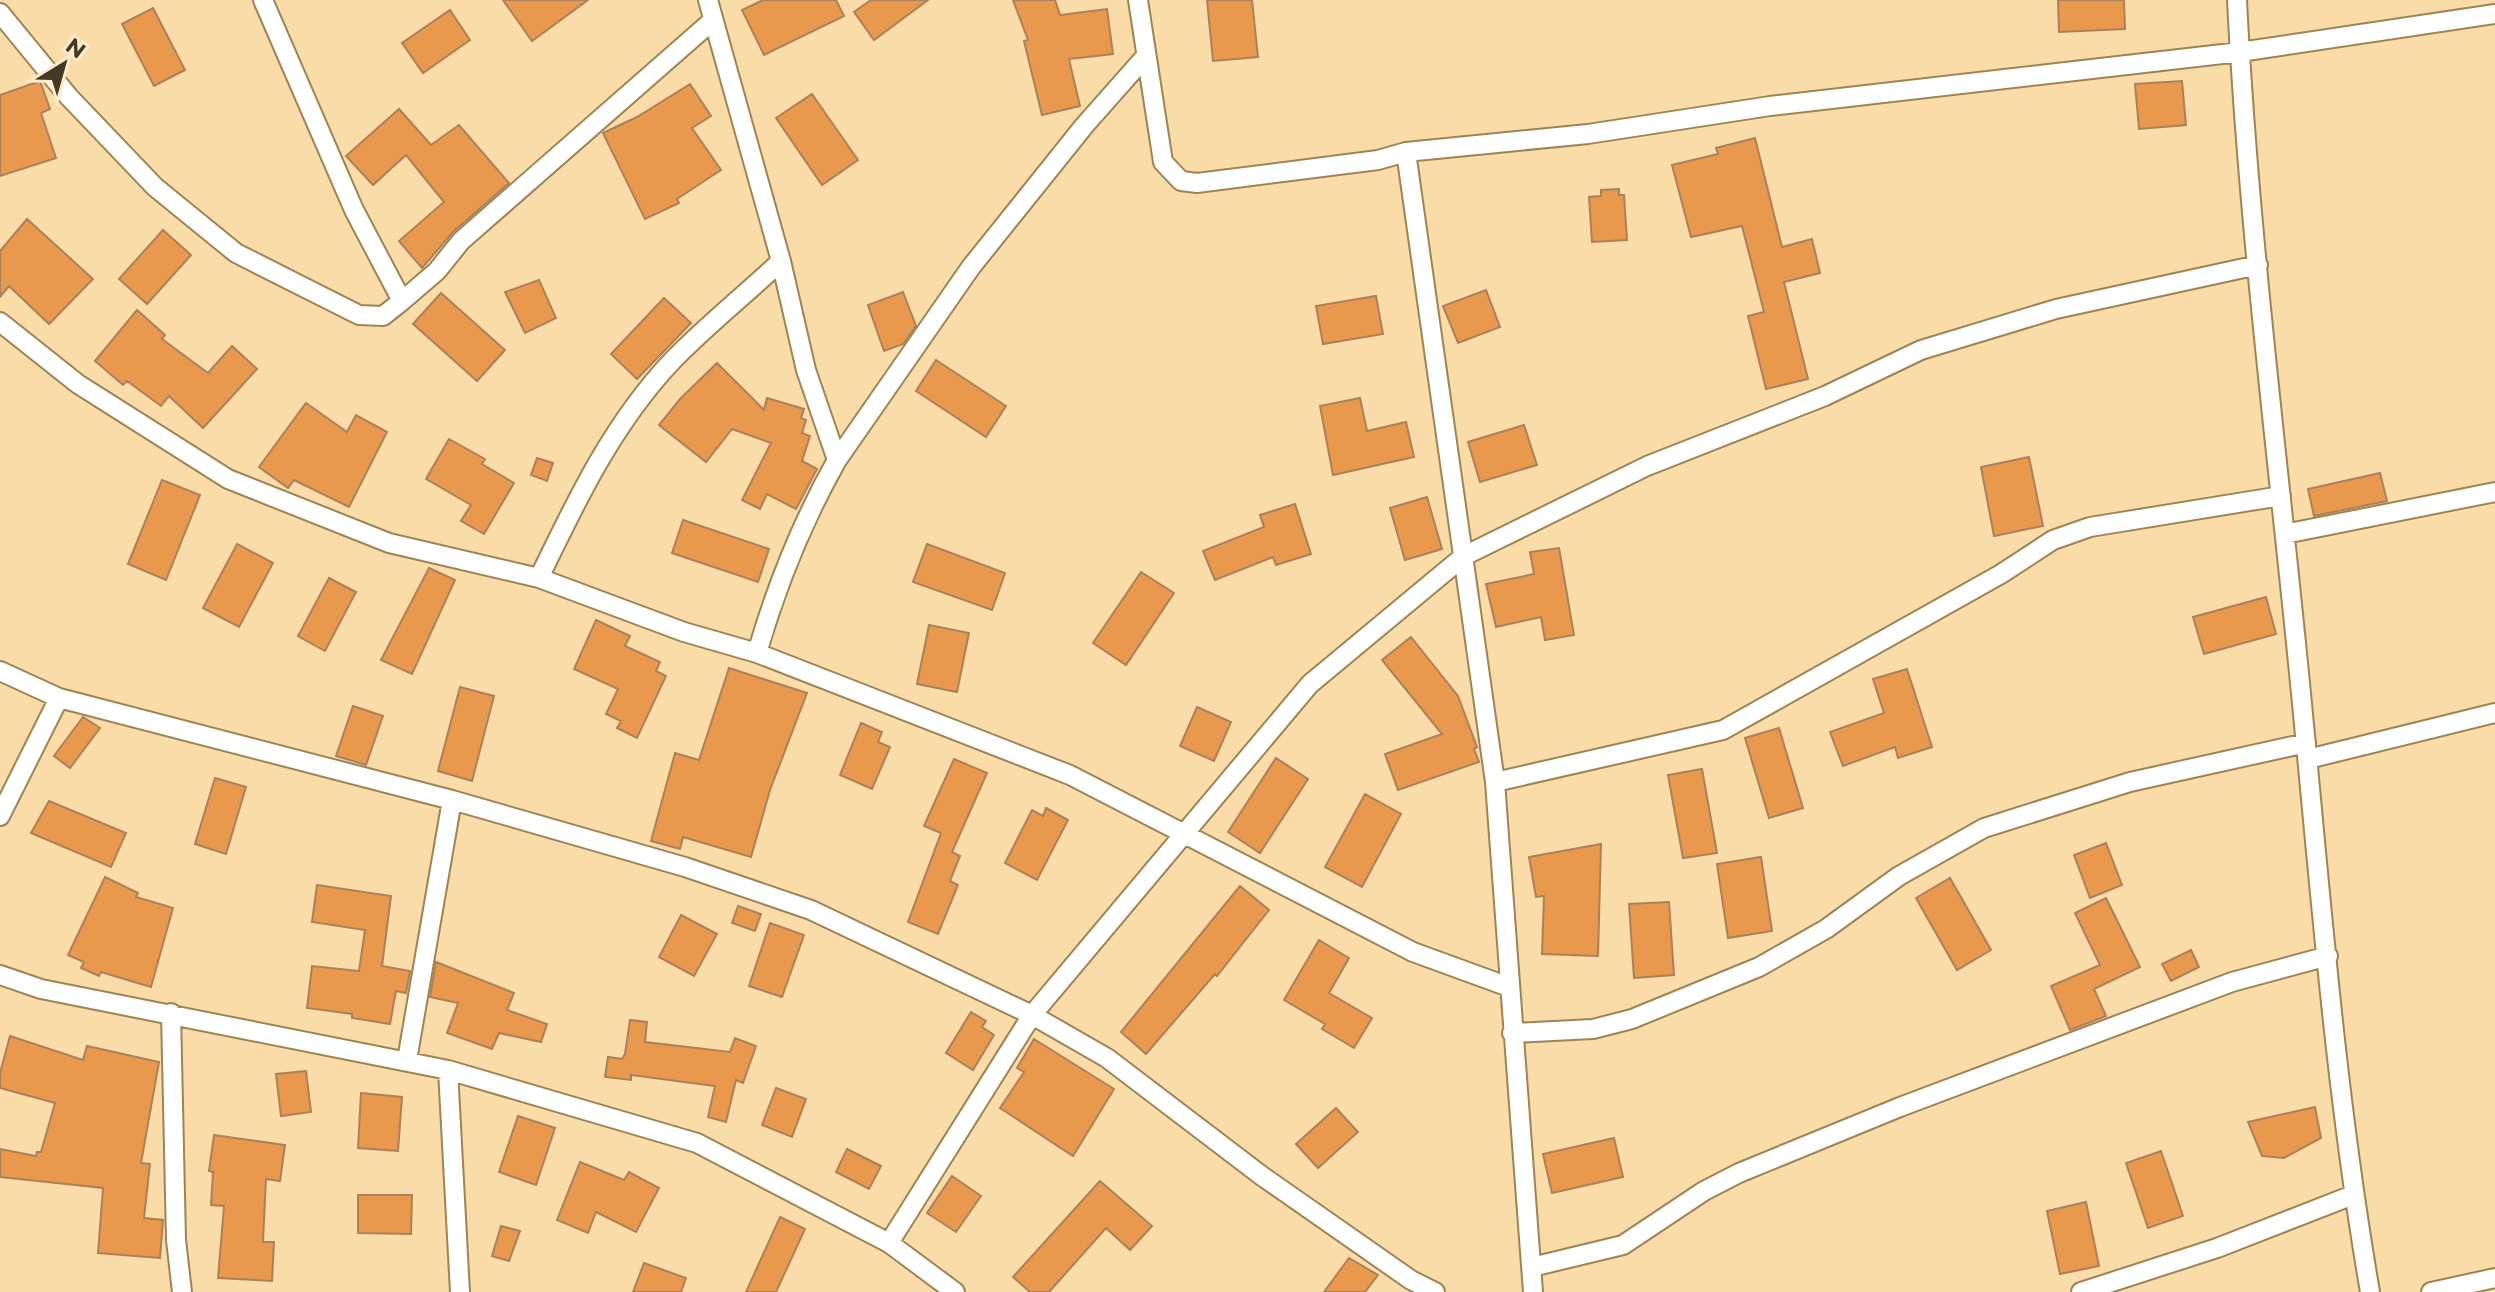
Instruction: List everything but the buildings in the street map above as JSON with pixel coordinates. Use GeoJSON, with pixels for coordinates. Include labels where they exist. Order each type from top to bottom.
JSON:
{"type":"FeatureCollection","features":[{"type":"Feature","properties":{"kind":"street"},"geometry":{"type":"LineString","coordinates":[[263,0],[354,210],[388,281],[402,301]]}},
{"type":"Feature","properties":{"kind":"street"},"geometry":{"type":"LineString","coordinates":[[708,0],[781,261],[806,370],[837,460]]}},
{"type":"Feature","properties":{"kind":"street"},"geometry":{"type":"LineString","coordinates":[[1138,0],[1163,162],[1181,181],[1271,176],[1378,160],[1406,152],[1588,134],[1770,106],[2240,52],[2495,14]]}},
{"type":"Feature","properties":{"kind":"street"},"geometry":{"type":"LineString","coordinates":[[2237,0],[2258,265],[2328,956],[2353,1195],[2370,1292]]}},
{"type":"Feature","properties":{"kind":"street"},"geometry":{"type":"LineString","coordinates":[[0,13],[69,97],[155,187],[236,253],[359,315],[383,316],[437,271],[461,241],[712,21]]}},
{"type":"Feature","properties":{"kind":"street"},"geometry":{"type":"LineString","coordinates":[[757,653],[777,586],[802,522],[837,460],[971,267],[1084,126],[1145,57]]}},
{"type":"Feature","properties":{"kind":"street"},"geometry":{"type":"LineString","coordinates":[[1406,152],[1495,782],[1533,1292]]}},
{"type":"Feature","properties":{"kind":"street"},"geometry":{"type":"LineString","coordinates":[[539,578],[581,490],[613,436],[673,361],[781,261]]}},
{"type":"Feature","properties":{"kind":"street"},"geometry":{"type":"LineString","coordinates":[[889,1243],[1032,1015],[1188,834],[1310,684],[1464,556],[1647,466],[1825,396],[1921,350],[2056,309],[2258,265]]}},
{"type":"Feature","properties":{"kind":"street"},"geometry":{"type":"LineString","coordinates":[[0,322],[78,384],[228,479],[389,543],[539,578],[684,632],[757,653],[1070,775],[1413,952],[1509,987]]}},
{"type":"Feature","properties":{"kind":"street"},"geometry":{"type":"LineString","coordinates":[[2285,534],[2495,492]]}},
{"type":"Feature","properties":{"kind":"street"},"geometry":{"type":"LineString","coordinates":[[1495,782],[1723,730],[2001,574],[2053,540],[2090,527],[2281,496]]}},
{"type":"Feature","properties":{"kind":"street"},"geometry":{"type":"LineString","coordinates":[[0,671],[59,698],[452,800],[685,867],[811,910],[1032,1015],[1107,1058],[1262,1176],[1411,1280],[1435,1292]]}},
{"type":"Feature","properties":{"kind":"street"},"geometry":{"type":"LineString","coordinates":[[0,816],[59,698]]}},
{"type":"Feature","properties":{"kind":"street"},"geometry":{"type":"LineString","coordinates":[[1512,1033],[1606,1026],[1759,967],[1826,929],[1899,876],[1984,828],[2130,782],[2307,751],[2495,713]]}},
{"type":"Feature","properties":{"kind":"street"},"geometry":{"type":"LineString","coordinates":[[407,1060],[452,800]]}},
{"type":"Feature","properties":{"kind":"street"},"geometry":{"type":"LineString","coordinates":[[1532,1267],[1623,1245],[1716,1185],[1900,1107],[2232,982],[2328,956]]}},
{"type":"Feature","properties":{"kind":"street"},"geometry":{"type":"LineString","coordinates":[[0,975],[41,989],[407,1060],[697,1143],[889,1243],[955,1292]]}},
{"type":"Feature","properties":{"kind":"street"},"geometry":{"type":"LineString","coordinates":[[171,1013],[176,1240],[182,1292]]}},
{"type":"Feature","properties":{"kind":"street"},"geometry":{"type":"LineString","coordinates":[[448,1070],[460,1292]]}},
{"type":"Feature","properties":{"kind":"street"},"geometry":{"type":"LineString","coordinates":[[2081,1292],[2217,1248],[2353,1195]]}},
{"type":"Feature","properties":{"kind":"street"},"geometry":{"type":"LineString","coordinates":[[2431,1292],[2495,1278]]}},
{"type":"Feature","properties":{"kind":"street"},"geometry":{"type":"LineString","coordinates":[[1395,1292],[1411,1280]]}}]}
